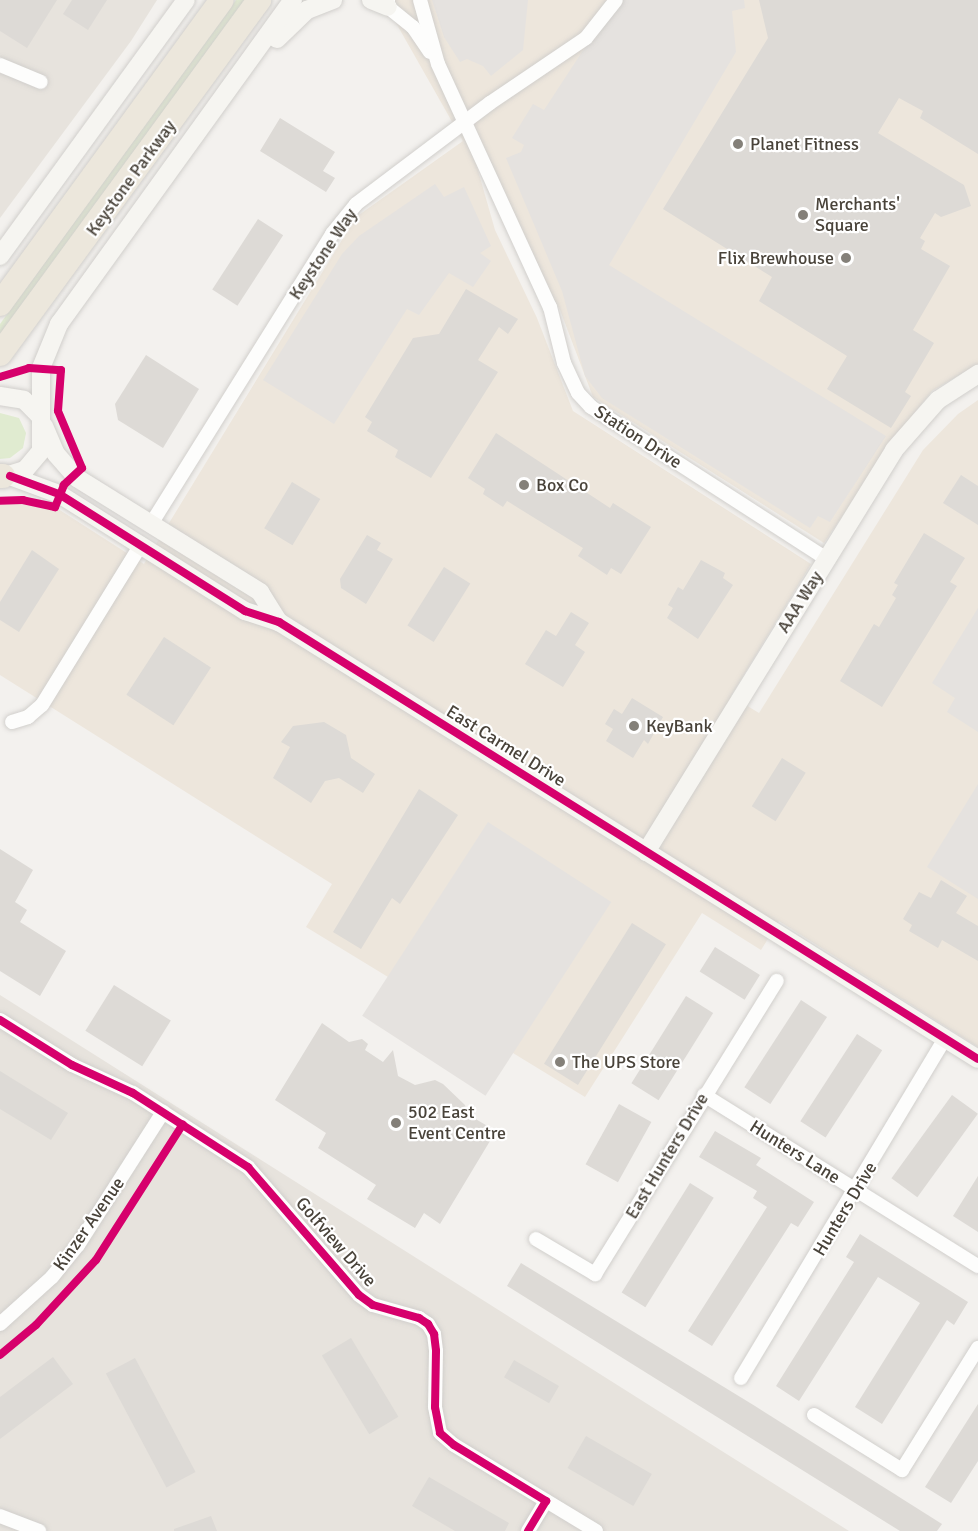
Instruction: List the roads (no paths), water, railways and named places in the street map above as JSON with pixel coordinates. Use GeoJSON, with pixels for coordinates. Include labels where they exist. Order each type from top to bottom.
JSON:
{"type":"FeatureCollection","features":[{"type":"Feature","properties":{"kind":"highway","name":"Keystone Parkway"},"geometry":{"type":"LineString","coordinates":[[0,304],[222,0]]}},
{"type":"Feature","properties":{"kind":"highway","name":"Keystone Parkway"},"geometry":{"type":"LineString","coordinates":[[0,354],[259,0]]}},
{"type":"Feature","properties":{"kind":"street"},"geometry":{"type":"LineString","coordinates":[[0,256],[186,0]]}},
{"type":"Feature","properties":{"kind":"street"},"geometry":{"type":"LineString","coordinates":[[3,476],[25,470],[38,457],[41,368],[59,324],[293,0]]}},
{"type":"Feature","properties":{"kind":"street"},"geometry":{"type":"LineString","coordinates":[[236,81],[296,20],[318,4],[333,0]]}},
{"type":"Feature","properties":{"kind":"street"},"geometry":{"type":"LineString","coordinates":[[420,0],[438,64]]}},
{"type":"Feature","properties":{"kind":"street","name":"Keystone Way"},"geometry":{"type":"LineString","coordinates":[[151,524],[332,234],[356,204],[464,123],[589,35],[616,0]]}},
{"type":"Feature","properties":{"kind":"street"},"geometry":{"type":"LineString","coordinates":[[382,2],[413,27],[438,64]]}},
{"type":"Feature","properties":{"kind":"street","name":"Station Drive"},"geometry":{"type":"LineString","coordinates":[[438,64],[550,307],[569,377],[584,401],[827,559]]}},
{"type":"Feature","properties":{"kind":"street"},"geometry":{"type":"LineString","coordinates":[[0,65],[41,82]]}},
{"type":"Feature","properties":{"kind":"street","name":"AAA Way"},"geometry":{"type":"LineString","coordinates":[[646,852],[907,432],[938,400],[978,374]]}},
{"type":"Feature","properties":{"kind":"street"},"geometry":{"type":"LineString","coordinates":[[0,396],[24,400],[41,418]]}},
{"type":"Feature","properties":{"kind":"street","name":"East Carmel Drive"},"geometry":{"type":"LineString","coordinates":[[41,418],[56,454],[74,475],[260,592],[279,622]]}},
{"type":"Feature","properties":{"kind":"street","name":"East Carmel Drive"},"geometry":{"type":"LineString","coordinates":[[3,476],[59,494],[245,611],[279,622],[978,1059]]}},
{"type":"Feature","properties":{"kind":"street"},"geometry":{"type":"LineString","coordinates":[[12,722],[28,717],[42,705],[141,545]]}},
{"type":"Feature","properties":{"kind":"street","name":"East Hunters Drive"},"geometry":{"type":"LineString","coordinates":[[536,1239],[595,1274],[704,1095],[777,981]]}},
{"type":"Feature","properties":{"kind":"street","name":"Golfview Drive"},"geometry":{"type":"LineString","coordinates":[[0,1020],[72,1065],[163,1112],[249,1167],[359,1295],[373,1305],[419,1318],[428,1324],[434,1334],[436,1351],[435,1407],[440,1433],[453,1445],[596,1531]]}},
{"type":"Feature","properties":{"kind":"street","name":"Hunters Drive"},"geometry":{"type":"LineString","coordinates":[[741,1378],[857,1190],[945,1038]]}},
{"type":"Feature","properties":{"kind":"street","name":"Hunters Lane"},"geometry":{"type":"LineString","coordinates":[[704,1095],[978,1266]]}},
{"type":"Feature","properties":{"kind":"street","name":"Kinzer Avenue"},"geometry":{"type":"LineString","coordinates":[[0,1324],[52,1277],[78,1245],[163,1112]]}},
{"type":"Feature","properties":{"kind":"street"},"geometry":{"type":"LineString","coordinates":[[814,1415],[902,1470],[978,1348]]}},
{"type":"Feature","properties":{"kind":"street"},"geometry":{"type":"LineString","coordinates":[[528,1531],[546,1500]]}},
{"type":"Feature","properties":{"kind":"street"},"geometry":{"type":"LineString","coordinates":[[1,1519],[39,1531]]}},
{"type":"Feature","properties":{"kind":"place","name":"Planet Fitness"},"geometry":{"type":"Point","coordinates":[738,144]}},
{"type":"Feature","properties":{"kind":"place","name":"Merchants' Square"},"geometry":{"type":"Point","coordinates":[803,215]}},
{"type":"Feature","properties":{"kind":"place","name":"Flix Brewhouse"},"geometry":{"type":"Point","coordinates":[846,258]}},
{"type":"Feature","properties":{"kind":"place","name":"Box Co"},"geometry":{"type":"Point","coordinates":[524,485]}},
{"type":"Feature","properties":{"kind":"place","name":"KeyBank"},"geometry":{"type":"Point","coordinates":[634,726]}},
{"type":"Feature","properties":{"kind":"place","name":"The UPS Store"},"geometry":{"type":"Point","coordinates":[560,1062]}},
{"type":"Feature","properties":{"kind":"place","name":"502 East Event Centre"},"geometry":{"type":"Point","coordinates":[396,1123]}}]}
